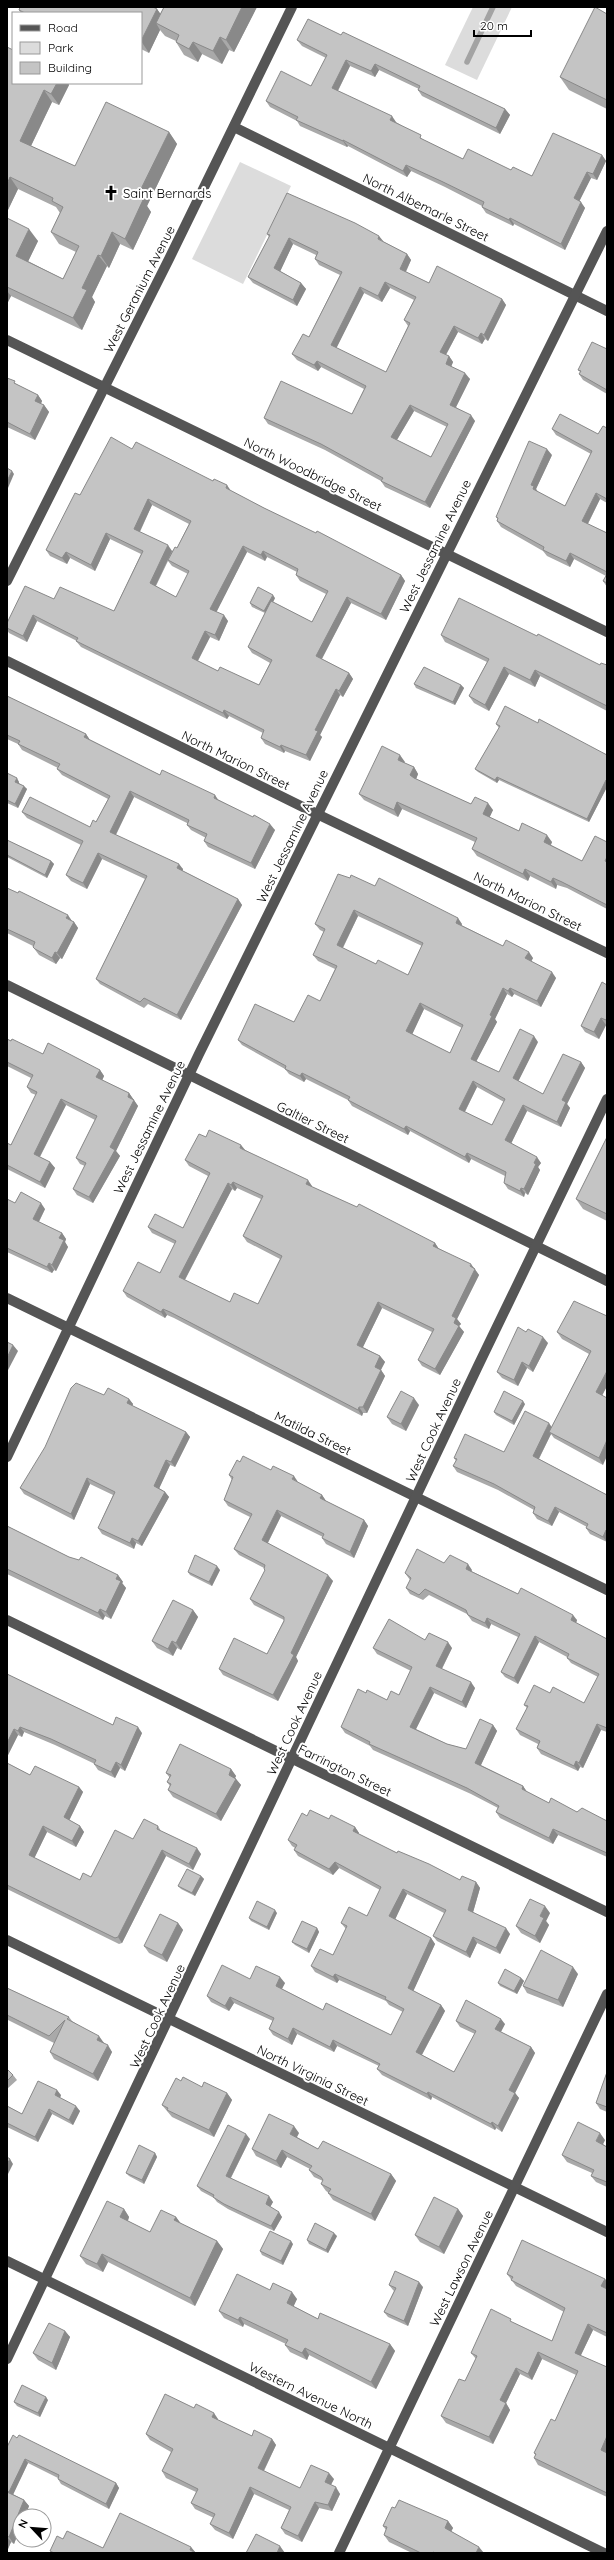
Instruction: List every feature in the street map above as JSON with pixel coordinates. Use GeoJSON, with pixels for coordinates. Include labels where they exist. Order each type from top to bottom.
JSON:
{"type":"FeatureCollection","features":[{"type":"Feature","properties":{"kind":"street","name":"West Geranium Avenue"},"geometry":{"type":"LineString","coordinates":[[7,581],[234,127],[292,7]]}},
{"type":"Feature","properties":{"kind":"street","name":"North Albemarle Street"},"geometry":{"type":"LineString","coordinates":[[234,127],[607,311]]}},
{"type":"Feature","properties":{"kind":"street","name":"West Jessamine Avenue"},"geometry":{"type":"LineString","coordinates":[[7,1457],[188,1075],[607,231]]}},
{"type":"Feature","properties":{"kind":"street","name":"North Woodbridge Street"},"geometry":{"type":"LineString","coordinates":[[7,340],[607,632]]}},
{"type":"Feature","properties":{"kind":"street","name":"North Marion Street"},"geometry":{"type":"LineString","coordinates":[[7,661],[317,814],[607,953]]}},
{"type":"Feature","properties":{"kind":"street","name":"Galtier Street"},"geometry":{"type":"LineString","coordinates":[[7,985],[607,1281]]}},
{"type":"Feature","properties":{"kind":"street","name":"West Cook Avenue"},"geometry":{"type":"LineString","coordinates":[[7,2359],[170,2020],[292,1758],[607,1099]]}},
{"type":"Feature","properties":{"kind":"street","name":"Matilda Street"},"geometry":{"type":"LineString","coordinates":[[7,1298],[607,1590]]}},
{"type":"Feature","properties":{"kind":"street","name":"Farrington Street"},"geometry":{"type":"LineString","coordinates":[[7,1620],[607,1912]]}},
{"type":"Feature","properties":{"kind":"street","name":"North Virginia Street"},"geometry":{"type":"LineString","coordinates":[[7,1940],[607,2232]]}},
{"type":"Feature","properties":{"kind":"street","name":"West Lawson Avenue"},"geometry":{"type":"LineString","coordinates":[[340,2553],[607,1994]]}},
{"type":"Feature","properties":{"kind":"street","name":"Western Avenue North"},"geometry":{"type":"LineString","coordinates":[[7,2261],[604,2553]]}},
{"type":"Feature","properties":{"kind":"green space"},"geometry":{"type":"Polygon","coordinates":[[[473,7],[512,7],[477,80],[445,65],[473,7]]]}},
{"type":"Feature","properties":{"kind":"green space"},"geometry":{"type":"Polygon","coordinates":[[[240,162],[291,186],[243,284],[192,259],[240,162]]]}},
{"type":"Feature","properties":{"kind":"building"},"geometry":{"type":"Polygon","coordinates":[[[20,7],[153,7],[157,9],[142,39],[142,12],[23,12],[19,10],[20,7]]]}},
{"type":"Feature","properties":{"kind":"building"},"geometry":{"type":"Polygon","coordinates":[[[164,7],[242,7],[226,40],[220,37],[213,51],[193,42],[189,49],[176,42],[179,35],[156,23],[164,7]]]}},
{"type":"Feature","properties":{"kind":"building"},"geometry":{"type":"Polygon","coordinates":[[[595,7],[607,14],[607,100],[560,77],[595,7]]]}},
{"type":"Feature","properties":{"kind":"building"},"geometry":{"type":"Polygon","coordinates":[[[308,19],[341,35],[343,32],[505,109],[496,128],[418,90],[420,86],[375,64],[371,71],[346,60],[332,88],[392,116],[390,120],[421,135],[420,138],[463,159],[468,149],[511,170],[513,167],[532,176],[553,133],[602,155],[593,174],[587,172],[574,198],[581,202],[561,244],[510,218],[509,220],[482,207],[484,202],[441,181],[406,165],[403,171],[343,140],[296,120],[298,117],[266,101],[281,71],[311,86],[327,55],[297,40],[308,19]]]}},
{"type":"Feature","properties":{"kind":"building"},"geometry":{"type":"Polygon","coordinates":[[[7,47],[12,50],[12,84],[56,84],[51,94],[44,90],[20,141],[75,166],[106,102],[169,132],[137,197],[143,200],[125,239],[112,232],[101,256],[98,255],[82,288],[87,290],[73,318],[7,287],[7,218],[29,229],[16,256],[63,279],[79,246],[51,232],[63,207],[52,201],[53,198],[10,177],[7,184],[7,47]]]}},
{"type":"Feature","properties":{"kind":"building"},"geometry":{"type":"Polygon","coordinates":[[[287,193],[355,223],[379,236],[378,239],[407,254],[400,269],[429,283],[437,266],[502,299],[484,335],[481,333],[478,338],[454,326],[440,352],[449,356],[446,364],[465,373],[450,405],[471,415],[425,502],[381,481],[383,478],[321,444],[264,418],[281,381],[352,414],[366,386],[317,361],[314,365],[292,354],[303,334],[309,337],[342,272],[315,259],[318,252],[289,238],[274,268],[301,283],[293,300],[248,277],[270,235],[267,234],[287,193]],[[385,282],[378,296],[360,287],[331,345],[386,372],[410,323],[404,320],[416,297],[385,282]],[[410,405],[391,437],[431,457],[448,424],[410,405]]]}},
{"type":"Feature","properties":{"kind":"building"},"geometry":{"type":"Polygon","coordinates":[[[592,342],[607,349],[607,390],[579,374],[581,371],[578,370],[592,342]]]}},
{"type":"Feature","properties":{"kind":"building"},"geometry":{"type":"Polygon","coordinates":[[[7,378],[15,381],[14,383],[38,395],[35,401],[44,405],[30,434],[7,422],[7,378]]]}},
{"type":"Feature","properties":{"kind":"building"},"geometry":{"type":"Polygon","coordinates":[[[560,414],[598,434],[603,426],[607,428],[607,499],[596,493],[582,521],[607,533],[607,572],[570,553],[566,561],[543,550],[544,547],[497,521],[498,518],[496,517],[529,441],[547,449],[531,485],[534,486],[533,489],[565,506],[592,451],[552,429],[560,414]]]}},
{"type":"Feature","properties":{"kind":"building"},"geometry":{"type":"Polygon","coordinates":[[[111,437],[132,449],[136,442],[213,481],[214,479],[227,485],[226,488],[264,508],[316,533],[317,531],[401,575],[381,614],[347,597],[316,656],[349,673],[339,691],[336,689],[315,730],[318,731],[306,755],[281,745],[280,747],[261,738],[264,730],[224,710],[223,713],[76,641],[78,638],[33,615],[23,636],[7,628],[7,623],[25,586],[54,599],[60,587],[114,611],[143,551],[106,533],[91,565],[66,552],[62,558],[46,550],[75,493],[80,495],[111,437]],[[148,499],[134,529],[168,545],[150,583],[176,597],[189,571],[168,560],[175,547],[177,548],[191,521],[148,499]],[[243,546],[210,609],[224,615],[215,635],[205,631],[192,658],[218,671],[220,667],[259,685],[272,660],[248,647],[271,601],[312,622],[328,591],[296,575],[298,569],[263,551],[261,555],[243,546]]]}},
{"type":"Feature","properties":{"kind":"building"},"geometry":{"type":"Polygon","coordinates":[[[7,468],[12,471],[7,481],[7,468]]]}},
{"type":"Feature","properties":{"kind":"building"},"geometry":{"type":"Polygon","coordinates":[[[607,574],[607,583],[603,581],[607,574]]]}},
{"type":"Feature","properties":{"kind":"building"},"geometry":{"type":"Polygon","coordinates":[[[258,587],[273,595],[264,611],[250,603],[258,587]]]}},
{"type":"Feature","properties":{"kind":"building"},"geometry":{"type":"Polygon","coordinates":[[[459,598],[537,636],[538,634],[600,665],[601,663],[607,665],[607,706],[535,670],[530,680],[504,667],[485,705],[469,696],[489,659],[441,635],[459,598]]]}},
{"type":"Feature","properties":{"kind":"building"},"geometry":{"type":"Polygon","coordinates":[[[424,667],[461,685],[453,702],[414,684],[424,667]]]}},
{"type":"Feature","properties":{"kind":"building"},"geometry":{"type":"Polygon","coordinates":[[[7,696],[86,734],[84,737],[160,775],[162,770],[215,795],[214,798],[253,817],[254,815],[270,824],[251,863],[204,841],[207,834],[187,825],[189,820],[130,791],[110,832],[179,864],[177,868],[238,899],[177,1015],[144,998],[140,1002],[96,979],[147,876],[98,853],[83,883],[66,875],[83,841],[22,812],[30,797],[90,827],[93,820],[96,822],[110,796],[57,769],[60,764],[18,744],[20,741],[7,735],[7,696]]]}},
{"type":"Feature","properties":{"kind":"building"},"geometry":{"type":"Polygon","coordinates":[[[505,706],[538,723],[539,719],[607,755],[607,780],[587,819],[497,777],[495,780],[475,769],[500,726],[496,724],[505,706]]]}},
{"type":"Feature","properties":{"kind":"building"},"geometry":{"type":"Polygon","coordinates":[[[382,746],[400,755],[398,760],[414,767],[410,775],[414,778],[471,804],[475,797],[488,803],[483,814],[519,831],[522,823],[547,835],[544,842],[582,861],[595,836],[607,842],[607,857],[605,861],[607,862],[607,905],[553,878],[551,882],[525,869],[523,874],[472,849],[477,838],[397,802],[394,810],[359,794],[382,746]]]}},
{"type":"Feature","properties":{"kind":"building"},"geometry":{"type":"Polygon","coordinates":[[[7,773],[17,778],[15,782],[24,786],[15,804],[7,800],[7,773]]]}},
{"type":"Feature","properties":{"kind":"building"},"geometry":{"type":"Polygon","coordinates":[[[7,840],[51,861],[45,875],[7,855],[7,840]]]}},
{"type":"Feature","properties":{"kind":"building"},"geometry":{"type":"Polygon","coordinates":[[[338,874],[350,878],[351,875],[375,886],[379,878],[458,918],[456,923],[503,946],[506,940],[529,952],[525,958],[552,972],[537,1001],[510,988],[508,991],[503,988],[490,1015],[492,1016],[471,1059],[499,1072],[520,1029],[534,1036],[513,1078],[543,1094],[563,1054],[581,1062],[562,1100],[566,1102],[557,1122],[523,1105],[505,1140],[537,1157],[534,1163],[536,1164],[524,1189],[521,1188],[520,1191],[504,1183],[506,1172],[467,1153],[465,1157],[406,1126],[404,1129],[348,1100],[350,1097],[302,1073],[300,1076],[285,1069],[286,1066],[238,1040],[255,1004],[294,1022],[308,995],[320,1001],[337,966],[313,955],[325,929],[315,924],[338,874]],[[354,910],[337,945],[376,964],[378,960],[408,975],[423,943],[354,910]],[[420,1003],[406,1031],[450,1053],[463,1025],[420,1003]],[[473,1081],[459,1109],[492,1125],[505,1099],[473,1081]]]}},
{"type":"Feature","properties":{"kind":"building"},"geometry":{"type":"Polygon","coordinates":[[[7,888],[18,893],[19,891],[68,915],[66,918],[74,922],[57,953],[55,952],[52,958],[35,949],[33,947],[35,942],[7,929],[7,888]]]}},
{"type":"Feature","properties":{"kind":"building"},"geometry":{"type":"Polygon","coordinates":[[[602,982],[607,985],[607,1017],[606,1020],[601,1018],[594,1032],[581,1026],[602,982]]]}},
{"type":"Feature","properties":{"kind":"building"},"geometry":{"type":"Polygon","coordinates":[[[7,1039],[11,1041],[12,1039],[43,1054],[48,1043],[100,1070],[96,1077],[129,1093],[128,1097],[134,1100],[110,1147],[115,1150],[89,1197],[73,1189],[86,1163],[76,1158],[97,1116],[61,1099],[34,1154],[50,1162],[40,1182],[7,1165],[7,1143],[11,1145],[37,1092],[27,1087],[33,1075],[7,1062],[7,1039]]]}},
{"type":"Feature","properties":{"kind":"building"},"geometry":{"type":"Polygon","coordinates":[[[209,1130],[241,1145],[240,1148],[308,1180],[306,1184],[357,1207],[359,1204],[435,1243],[433,1246],[471,1264],[470,1266],[475,1269],[452,1316],[456,1318],[454,1323],[459,1326],[435,1369],[418,1360],[434,1329],[378,1302],[357,1345],[380,1356],[375,1367],[381,1370],[363,1407],[359,1407],[358,1410],[170,1312],[163,1309],[161,1312],[123,1291],[138,1262],[160,1273],[176,1241],[148,1227],[155,1214],[183,1228],[210,1173],[185,1160],[199,1134],[206,1137],[209,1130]],[[233,1182],[231,1185],[228,1183],[179,1277],[230,1302],[234,1293],[258,1304],[282,1256],[243,1236],[263,1196],[233,1182]]]}},
{"type":"Feature","properties":{"kind":"building"},"geometry":{"type":"Polygon","coordinates":[[[607,1137],[607,1214],[576,1199],[607,1137]]]}},
{"type":"Feature","properties":{"kind":"building"},"geometry":{"type":"Polygon","coordinates":[[[21,1192],[41,1203],[33,1219],[62,1233],[59,1238],[64,1240],[52,1265],[49,1263],[47,1267],[7,1248],[7,1199],[15,1203],[21,1192]]]}},
{"type":"Feature","properties":{"kind":"building"},"geometry":{"type":"Polygon","coordinates":[[[574,1301],[607,1316],[607,1371],[596,1392],[607,1398],[607,1440],[599,1458],[549,1432],[591,1351],[557,1332],[574,1301]]]}},
{"type":"Feature","properties":{"kind":"building"},"geometry":{"type":"Polygon","coordinates":[[[518,1327],[526,1332],[528,1329],[543,1337],[529,1366],[522,1362],[514,1380],[497,1372],[518,1327]]]}},
{"type":"Feature","properties":{"kind":"building"},"geometry":{"type":"Polygon","coordinates":[[[7,1342],[13,1345],[7,1358],[7,1342]]]}},
{"type":"Feature","properties":{"kind":"building"},"geometry":{"type":"Polygon","coordinates":[[[76,1383],[104,1395],[108,1388],[129,1399],[127,1403],[186,1432],[171,1462],[166,1460],[154,1486],[165,1492],[138,1541],[132,1538],[130,1543],[98,1528],[115,1492],[87,1478],[71,1514],[20,1488],[45,1447],[71,1388],[76,1383]]]}},
{"type":"Feature","properties":{"kind":"building"},"geometry":{"type":"Polygon","coordinates":[[[401,1391],[414,1398],[401,1424],[387,1417],[401,1391]]]}},
{"type":"Feature","properties":{"kind":"building"},"geometry":{"type":"Polygon","coordinates":[[[504,1391],[523,1401],[512,1421],[494,1412],[504,1391]]]}},
{"type":"Feature","properties":{"kind":"building"},"geometry":{"type":"Polygon","coordinates":[[[525,1411],[549,1423],[533,1456],[607,1495],[607,1530],[603,1537],[586,1528],[588,1524],[555,1507],[548,1521],[533,1513],[535,1507],[494,1484],[453,1466],[457,1459],[454,1458],[465,1434],[504,1452],[525,1411]]]}},
{"type":"Feature","properties":{"kind":"building"},"geometry":{"type":"Polygon","coordinates":[[[243,1456],[271,1470],[273,1466],[294,1476],[292,1479],[322,1495],[320,1498],[364,1520],[350,1552],[322,1538],[324,1534],[277,1510],[262,1540],[328,1575],[291,1653],[294,1655],[273,1695],[219,1669],[234,1638],[267,1654],[284,1621],[284,1617],[250,1599],[265,1570],[265,1565],[234,1549],[252,1514],[224,1500],[233,1477],[229,1475],[237,1460],[240,1462],[243,1456]]]}},
{"type":"Feature","properties":{"kind":"building"},"geometry":{"type":"Polygon","coordinates":[[[7,1526],[69,1557],[79,1560],[81,1557],[118,1575],[116,1579],[121,1581],[106,1612],[100,1609],[98,1613],[7,1569],[7,1526]]]}},
{"type":"Feature","properties":{"kind":"building"},"geometry":{"type":"Polygon","coordinates":[[[417,1549],[444,1563],[450,1555],[468,1564],[466,1569],[518,1594],[521,1588],[573,1615],[571,1620],[607,1639],[607,1728],[597,1724],[579,1763],[576,1761],[574,1766],[537,1748],[540,1741],[516,1729],[528,1706],[524,1705],[534,1685],[550,1693],[553,1687],[584,1703],[599,1674],[567,1658],[569,1654],[535,1636],[514,1678],[501,1672],[520,1634],[487,1618],[485,1623],[468,1615],[466,1610],[425,1589],[419,1595],[406,1588],[411,1578],[405,1573],[417,1549]]]}},
{"type":"Feature","properties":{"kind":"building"},"geometry":{"type":"Polygon","coordinates":[[[195,1555],[217,1566],[209,1582],[188,1572],[195,1555]]]}},
{"type":"Feature","properties":{"kind":"building"},"geometry":{"type":"Polygon","coordinates":[[[173,1600],[193,1610],[176,1643],[172,1641],[168,1649],[152,1641],[173,1600]]]}},
{"type":"Feature","properties":{"kind":"building"},"geometry":{"type":"Polygon","coordinates":[[[389,1619],[425,1640],[429,1633],[448,1642],[436,1666],[471,1682],[462,1702],[430,1687],[410,1727],[447,1744],[466,1749],[480,1719],[493,1725],[475,1763],[523,1786],[522,1789],[549,1803],[551,1798],[577,1812],[582,1808],[607,1821],[607,1853],[553,1829],[549,1838],[496,1812],[499,1806],[467,1788],[369,1744],[370,1742],[341,1727],[358,1689],[366,1693],[367,1690],[387,1700],[391,1691],[399,1695],[412,1667],[373,1648],[389,1619]]]}},
{"type":"Feature","properties":{"kind":"building"},"geometry":{"type":"Polygon","coordinates":[[[7,1674],[113,1725],[116,1717],[138,1727],[121,1765],[116,1762],[111,1772],[94,1764],[96,1760],[51,1739],[20,1727],[18,1731],[14,1729],[7,1743],[7,1674]]]}},
{"type":"Feature","properties":{"kind":"building"},"geometry":{"type":"Polygon","coordinates":[[[180,1744],[231,1769],[229,1775],[236,1779],[216,1814],[168,1790],[171,1784],[167,1782],[171,1775],[166,1773],[180,1744]]]}},
{"type":"Feature","properties":{"kind":"building"},"geometry":{"type":"Polygon","coordinates":[[[7,1763],[30,1775],[35,1766],[79,1787],[64,1817],[80,1826],[72,1841],[43,1826],[29,1855],[80,1880],[83,1873],[91,1877],[115,1830],[133,1839],[144,1819],[158,1826],[157,1829],[197,1848],[189,1864],[162,1850],[118,1937],[115,1938],[7,1885],[7,1763]]]}},
{"type":"Feature","properties":{"kind":"building"},"geometry":{"type":"Polygon","coordinates":[[[310,1810],[329,1819],[331,1815],[355,1827],[353,1831],[397,1853],[398,1851],[429,1864],[460,1880],[462,1876],[476,1882],[468,1910],[506,1928],[496,1948],[473,1937],[466,1952],[433,1936],[446,1910],[403,1889],[389,1916],[431,1938],[408,1988],[441,2005],[416,2052],[454,2072],[476,2031],[456,2021],[466,2000],[501,2019],[495,2029],[531,2047],[509,2090],[515,2093],[498,2126],[492,2122],[491,2124],[428,2092],[427,2094],[377,2069],[380,2064],[333,2040],[330,2047],[293,2028],[288,2039],[269,2029],[274,2018],[230,1997],[225,2006],[207,1996],[222,1965],[250,1979],[256,1966],[280,1977],[276,1986],[323,2010],[326,2003],[391,2035],[404,2009],[385,1999],[386,1997],[335,1974],[333,1977],[311,1966],[320,1949],[333,1955],[347,1926],[341,1923],[349,1907],[367,1916],[381,1887],[335,1862],[329,1869],[294,1850],[297,1845],[288,1840],[302,1813],[307,1816],[310,1810]]]}},
{"type":"Feature","properties":{"kind":"building"},"geometry":{"type":"Polygon","coordinates":[[[187,1869],[201,1876],[192,1893],[178,1886],[187,1869]]]}},
{"type":"Feature","properties":{"kind":"building"},"geometry":{"type":"Polygon","coordinates":[[[530,1899],[545,1906],[540,1916],[544,1918],[535,1936],[516,1926],[530,1899]]]}},
{"type":"Feature","properties":{"kind":"building"},"geometry":{"type":"Polygon","coordinates":[[[257,1901],[275,1910],[267,1927],[249,1918],[257,1901]]]}},
{"type":"Feature","properties":{"kind":"building"},"geometry":{"type":"Polygon","coordinates":[[[160,1914],[178,1923],[162,1955],[144,1946],[160,1914]]]}},
{"type":"Feature","properties":{"kind":"building"},"geometry":{"type":"Polygon","coordinates":[[[302,1921],[317,1928],[307,1949],[292,1942],[302,1921]]]}},
{"type":"Feature","properties":{"kind":"building"},"geometry":{"type":"Polygon","coordinates":[[[541,1950],[573,1967],[558,2000],[523,1986],[541,1950]]]}},
{"type":"Feature","properties":{"kind":"building"},"geometry":{"type":"Polygon","coordinates":[[[505,1969],[521,1978],[514,1991],[498,1983],[505,1969]]]}},
{"type":"Feature","properties":{"kind":"building"},"geometry":{"type":"Polygon","coordinates":[[[7,1988],[69,2017],[67,2019],[99,2036],[97,2040],[108,2045],[93,2074],[50,2052],[65,2020],[49,2036],[7,2015],[7,1988]]]}},
{"type":"Feature","properties":{"kind":"building"},"geometry":{"type":"Polygon","coordinates":[[[7,2069],[13,2075],[7,2081],[7,2069]]]}},
{"type":"Feature","properties":{"kind":"building"},"geometry":{"type":"Polygon","coordinates":[[[607,2072],[607,2107],[596,2103],[607,2072]]]}},
{"type":"Feature","properties":{"kind":"building"},"geometry":{"type":"Polygon","coordinates":[[[183,2077],[202,2087],[204,2082],[227,2093],[209,2130],[167,2110],[168,2108],[162,2105],[176,2078],[181,2081],[183,2077]]]}},
{"type":"Feature","properties":{"kind":"building"},"geometry":{"type":"Polygon","coordinates":[[[38,2081],[57,2090],[55,2095],[76,2106],[69,2120],[49,2109],[35,2137],[7,2123],[7,2106],[22,2114],[38,2081]]]}},
{"type":"Feature","properties":{"kind":"building"},"geometry":{"type":"Polygon","coordinates":[[[269,2114],[294,2126],[290,2134],[318,2149],[323,2141],[391,2174],[371,2214],[328,2193],[331,2189],[321,2184],[323,2180],[321,2177],[309,2170],[312,2166],[282,2150],[276,2161],[252,2149],[269,2114]]]}},
{"type":"Feature","properties":{"kind":"building"},"geometry":{"type":"Polygon","coordinates":[[[578,2122],[600,2133],[596,2141],[607,2147],[607,2182],[591,2176],[594,2170],[562,2155],[578,2122]]]}},
{"type":"Feature","properties":{"kind":"building"},"geometry":{"type":"Polygon","coordinates":[[[228,2125],[246,2134],[226,2176],[269,2196],[266,2204],[279,2212],[271,2226],[224,2204],[213,2197],[214,2195],[197,2186],[228,2125]]]}},
{"type":"Feature","properties":{"kind":"building"},"geometry":{"type":"Polygon","coordinates":[[[139,2145],[155,2153],[142,2180],[126,2173],[139,2145]]]}},
{"type":"Feature","properties":{"kind":"building"},"geometry":{"type":"Polygon","coordinates":[[[7,2157],[10,2159],[7,2164],[7,2157]]]}},
{"type":"Feature","properties":{"kind":"building"},"geometry":{"type":"Polygon","coordinates":[[[434,2197],[458,2209],[439,2247],[415,2235],[434,2197]]]}},
{"type":"Feature","properties":{"kind":"building"},"geometry":{"type":"Polygon","coordinates":[[[107,2201],[124,2209],[120,2217],[150,2232],[161,2210],[176,2217],[174,2220],[217,2241],[190,2298],[102,2254],[97,2264],[80,2256],[107,2201]]]}},
{"type":"Feature","properties":{"kind":"building"},"geometry":{"type":"Polygon","coordinates":[[[315,2223],[334,2233],[326,2250],[307,2240],[315,2223]]]}},
{"type":"Feature","properties":{"kind":"building"},"geometry":{"type":"Polygon","coordinates":[[[270,2231],[291,2241],[281,2261],[260,2251],[270,2231]]]}},
{"type":"Feature","properties":{"kind":"building"},"geometry":{"type":"Polygon","coordinates":[[[522,2240],[605,2279],[601,2286],[607,2289],[607,2333],[588,2324],[575,2353],[607,2367],[607,2436],[601,2450],[607,2453],[607,2493],[534,2458],[536,2454],[534,2453],[551,2419],[555,2421],[578,2371],[538,2352],[528,2374],[516,2368],[500,2400],[506,2403],[489,2437],[441,2416],[459,2379],[465,2381],[477,2356],[471,2353],[491,2309],[511,2319],[510,2321],[552,2341],[565,2308],[511,2280],[513,2277],[507,2274],[522,2240]]]}},
{"type":"Feature","properties":{"kind":"building"},"geometry":{"type":"Polygon","coordinates":[[[395,2271],[419,2282],[404,2321],[384,2312],[396,2288],[389,2285],[395,2271]]]}},
{"type":"Feature","properties":{"kind":"building"},"geometry":{"type":"Polygon","coordinates":[[[237,2274],[270,2290],[273,2283],[292,2292],[287,2303],[318,2319],[320,2313],[390,2344],[371,2382],[305,2348],[302,2353],[285,2345],[288,2340],[240,2317],[238,2320],[219,2311],[237,2274]]]}},
{"type":"Feature","properties":{"kind":"building"},"geometry":{"type":"Polygon","coordinates":[[[49,2323],[65,2331],[52,2363],[33,2353],[49,2323]]]}},
{"type":"Feature","properties":{"kind":"building"},"geometry":{"type":"Polygon","coordinates":[[[22,2385],[46,2397],[38,2413],[14,2402],[22,2385]]]}},
{"type":"Feature","properties":{"kind":"building"},"geometry":{"type":"Polygon","coordinates":[[[165,2394],[194,2408],[196,2404],[214,2413],[212,2417],[252,2436],[254,2430],[272,2439],[258,2468],[300,2488],[311,2465],[329,2473],[325,2482],[336,2487],[328,2505],[315,2502],[298,2536],[281,2528],[291,2507],[250,2487],[229,2533],[210,2524],[215,2514],[191,2503],[198,2489],[162,2471],[173,2449],[146,2434],[165,2394]]]}},
{"type":"Feature","properties":{"kind":"building"},"geometry":{"type":"Polygon","coordinates":[[[13,2435],[17,2438],[19,2435],[116,2483],[106,2504],[58,2479],[59,2475],[25,2459],[9,2492],[7,2491],[7,2447],[13,2435]]]}},
{"type":"Feature","properties":{"kind":"building"},"geometry":{"type":"Polygon","coordinates":[[[7,2492],[24,2500],[21,2508],[12,2508],[12,2530],[9,2537],[7,2536],[7,2492]]]}},
{"type":"Feature","properties":{"kind":"building"},"geometry":{"type":"Polygon","coordinates":[[[399,2500],[448,2521],[445,2528],[479,2547],[476,2553],[421,2553],[384,2535],[387,2527],[383,2526],[392,2507],[395,2508],[399,2500]]]}},
{"type":"Feature","properties":{"kind":"building"},"geometry":{"type":"Polygon","coordinates":[[[120,2513],[191,2547],[190,2550],[196,2553],[54,2553],[50,2551],[57,2536],[63,2539],[67,2531],[103,2548],[120,2513]]]}},
{"type":"Feature","properties":{"kind":"building"},"geometry":{"type":"Polygon","coordinates":[[[256,2534],[280,2546],[277,2553],[246,2553],[256,2534]]]}},
{"type":"Feature","properties":{"kind":"waterway"},"geometry":{"type":"LineString","coordinates":[[467,62],[493,7]]}},
{"type":"Feature","properties":{"kind":"place","name":"Saint Bernards"},"geometry":{"type":"Point","coordinates":[111,193]}}]}
